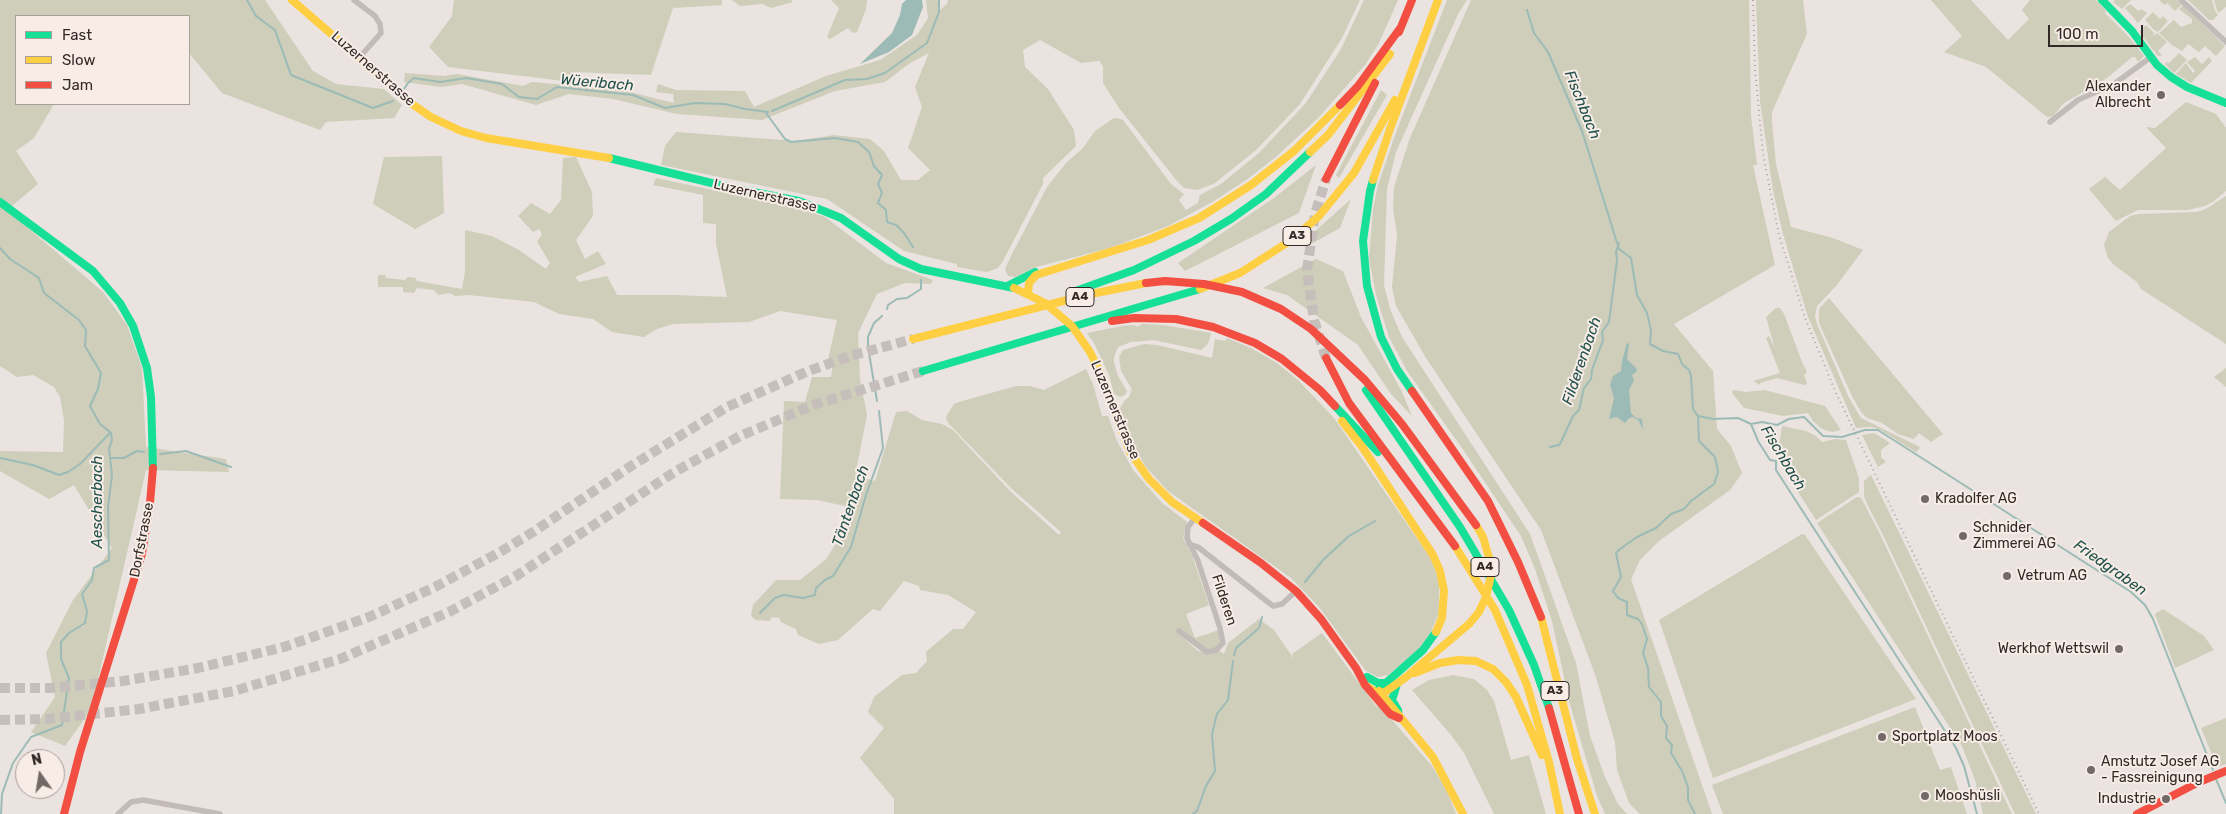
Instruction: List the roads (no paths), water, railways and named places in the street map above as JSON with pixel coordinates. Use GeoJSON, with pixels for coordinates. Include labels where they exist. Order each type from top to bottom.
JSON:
{"type":"FeatureCollection","features":[{"type":"Feature","properties":{"kind":"main road","name":"Luzernerstrasse"},"geometry":{"type":"LineString","coordinates":[[292,0],[412,104],[431,117],[461,131],[486,138],[610,158],[728,187],[800,201],[841,218],[899,258],[921,269],[1009,285],[1028,293],[1060,314],[1076,331],[1086,346],[1101,374],[1122,433],[1136,460],[1158,490],[1194,519],[1261,563],[1296,591],[1321,619],[1366,681],[1433,757],[1463,814]]}},
{"type":"Feature","properties":{"kind":"main road"},"geometry":{"type":"LineString","coordinates":[[1326,180],[1390,54],[1412,0]]}},
{"type":"Feature","properties":{"kind":"main road","name":"A3"},"geometry":{"type":"LineString","coordinates":[[1438,0],[1386,141],[1370,191],[1363,241],[1367,286],[1381,337],[1396,370],[1488,501],[1522,571],[1555,691],[1574,776],[1579,814]]}},
{"type":"Feature","properties":{"kind":"main road"},"geometry":{"type":"LineString","coordinates":[[2102,0],[2132,31],[2150,57],[2171,77],[2187,87],[2226,102]]}},
{"type":"Feature","properties":{"kind":"main road"},"geometry":{"type":"LineString","coordinates":[[1009,285],[1036,271],[1051,269],[1116,251],[1199,218],[1229,200],[1294,151],[1358,86],[1401,27]]}},
{"type":"Feature","properties":{"kind":"main road","name":"A3"},"geometry":{"type":"LineString","coordinates":[[923,372],[1081,326],[1220,282],[1261,261],[1293,239],[1319,216],[1354,172],[1383,123],[1423,40]]}},
{"type":"Feature","properties":{"kind":"main road"},"geometry":{"type":"LineString","coordinates":[[913,339],[991,319],[1134,270],[1194,241],[1231,219],[1280,183],[1310,153],[1350,109],[1390,54]]}},
{"type":"Feature","properties":{"kind":"main road","name":"Dorfstrasse"},"geometry":{"type":"LineString","coordinates":[[0,202],[93,271],[120,303],[134,326],[147,368],[151,397],[153,464],[150,503],[142,554],[132,592],[83,743],[64,814]]}},
{"type":"Feature","properties":{"kind":"main road"},"geometry":{"type":"LineString","coordinates":[[1028,293],[1031,279],[1051,269]]}},
{"type":"Feature","properties":{"kind":"main road","name":"A4"},"geometry":{"type":"LineString","coordinates":[[991,319],[1108,290],[1137,284],[1170,281],[1217,286],[1252,296],[1301,322],[1333,348],[1375,402],[1451,513],[1486,568],[1509,610],[1530,657],[1550,711],[1579,814]]}},
{"type":"Feature","properties":{"kind":"main road","name":"A4"},"geometry":{"type":"LineString","coordinates":[[1081,326],[1145,318],[1176,319],[1233,333],[1256,343],[1301,373],[1342,411],[1432,513]]}},
{"type":"Feature","properties":{"kind":"main road"},"geometry":{"type":"LineString","coordinates":[[1333,348],[1385,403],[1471,516],[1483,537],[1491,565],[1490,586],[1479,612],[1452,639],[1405,678],[1378,694]]}},
{"type":"Feature","properties":{"kind":"main road","name":"A4"},"geometry":{"type":"LineString","coordinates":[[1326,358],[1349,403],[1432,513],[1480,584],[1508,636],[1534,706],[1560,812]]}},
{"type":"Feature","properties":{"kind":"main road"},"geometry":{"type":"LineString","coordinates":[[1301,373],[1363,448],[1428,547],[1440,571],[1444,600],[1442,618],[1435,634],[1415,658],[1384,682],[1378,694]]}},
{"type":"Feature","properties":{"kind":"main road"},"geometry":{"type":"LineString","coordinates":[[1522,571],[1542,620],[1577,759],[1595,814]]}},
{"type":"Feature","properties":{"kind":"main road"},"geometry":{"type":"LineString","coordinates":[[1405,678],[1435,665],[1458,660],[1476,661],[1496,672],[1509,686],[1528,720],[1560,812]]}},
{"type":"Feature","properties":{"kind":"main road"},"geometry":{"type":"LineString","coordinates":[[1366,681],[1384,682]]}},
{"type":"Feature","properties":{"kind":"main road"},"geometry":{"type":"LineString","coordinates":[[1397,684],[1392,700],[1398,710],[1399,718]]}},
{"type":"Feature","properties":{"kind":"main road"},"geometry":{"type":"LineString","coordinates":[[2137,814],[2197,783],[2226,772]]}},
{"type":"Feature","properties":{"kind":"street"},"geometry":{"type":"LineString","coordinates":[[354,0],[375,16],[380,24],[381,33],[359,58]]}},
{"type":"Feature","properties":{"kind":"street"},"geometry":{"type":"LineString","coordinates":[[2181,0],[2226,42]]}},
{"type":"Feature","properties":{"kind":"street"},"geometry":{"type":"LineString","coordinates":[[2050,122],[2078,100],[2114,84],[2150,57]]}},
{"type":"Feature","properties":{"kind":"street"},"geometry":{"type":"LineString","coordinates":[[1188,544],[1186,533],[1194,519]]}},
{"type":"Feature","properties":{"kind":"street","name":"Filderen"},"geometry":{"type":"LineString","coordinates":[[1188,544],[1198,547],[1274,606],[1282,604],[1296,591]]}},
{"type":"Feature","properties":{"kind":"street","name":"Filderen"},"geometry":{"type":"LineString","coordinates":[[1178,631],[1207,652],[1216,650],[1222,643],[1220,628],[1198,561],[1188,544]]}},
{"type":"Feature","properties":{"kind":"street"},"geometry":{"type":"LineString","coordinates":[[118,814],[131,802],[143,800],[220,814]]}},
{"type":"Feature","properties":{"kind":"water"},"geometry":{"type":"Polygon","coordinates":[[[906,0],[922,0],[923,7],[912,35],[889,52],[860,64],[892,33],[900,15],[902,4],[906,0]]]}},
{"type":"Feature","properties":{"kind":"water"},"geometry":{"type":"Polygon","coordinates":[[[1627,343],[1629,344],[1627,359],[1637,371],[1632,375],[1634,380],[1629,390],[1631,413],[1636,418],[1642,419],[1643,430],[1639,421],[1633,417],[1629,418],[1625,423],[1617,417],[1609,419],[1614,398],[1610,385],[1613,376],[1621,371],[1627,343]]]}},
{"type":"Feature","properties":{"kind":"waterway","name":"Wüeribach"},"geometry":{"type":"LineString","coordinates":[[247,0],[256,16],[275,30],[291,75],[373,108],[393,101]]}},
{"type":"Feature","properties":{"kind":"waterway","name":"Wüeribach"},"geometry":{"type":"LineString","coordinates":[[772,111],[845,80],[867,79],[885,73],[927,43],[939,12],[939,0]]}},
{"type":"Feature","properties":{"kind":"waterway","name":"Fischbach"},"geometry":{"type":"LineString","coordinates":[[1527,10],[1534,33],[1548,52],[1582,131],[1619,249],[1631,258],[1637,295],[1647,313],[1651,330],[1650,344],[1663,351],[1678,354],[1682,364],[1689,370],[1693,409],[1698,416],[1713,419],[1738,418],[1751,424],[1758,441],[1770,460],[1776,461],[1776,470],[1956,748],[1964,766],[1977,814]]}},
{"type":"Feature","properties":{"kind":"waterway","name":"Wüeribach"},"geometry":{"type":"LineString","coordinates":[[404,89],[414,78],[440,82],[466,78],[502,84],[519,97],[537,99],[557,87],[633,95],[665,108],[695,103],[725,104],[768,112]]}},
{"type":"Feature","properties":{"kind":"waterway","name":"Täntenbach"},"geometry":{"type":"LineString","coordinates":[[766,113],[785,139],[791,142],[835,138],[858,142],[869,152],[874,166],[882,175],[878,184],[882,193],[878,203],[886,210],[887,222],[896,225],[913,247]]}},
{"type":"Feature","properties":{"kind":"waterway","name":"Filderenbach"},"geometry":{"type":"LineString","coordinates":[[1550,447],[1559,445],[1561,442],[1573,416],[1579,410],[1584,388],[1591,379],[1592,370],[1603,340],[1602,332],[1609,322],[1617,260],[1616,252],[1619,243]]}},
{"type":"Feature","properties":{"kind":"waterway","name":"Aescherbach"},"geometry":{"type":"LineString","coordinates":[[0,248],[10,259],[39,278],[44,293],[79,320],[86,330],[85,346],[101,373],[98,389],[90,406],[100,424],[111,433],[112,440],[109,449],[112,475],[108,507],[109,560],[94,568],[92,580],[82,594],[87,611],[85,623],[69,633],[61,642],[61,659],[69,678],[62,725],[31,737],[13,763],[2,794],[1,814]]}},
{"type":"Feature","properties":{"kind":"waterway","name":"Täntenbach"},"geometry":{"type":"LineString","coordinates":[[887,309],[888,305],[897,299],[907,298],[921,289],[921,280]]}},
{"type":"Feature","properties":{"kind":"waterway","name":"Täntenbach"},"geometry":{"type":"LineString","coordinates":[[877,401],[868,337],[874,323],[882,316]]}},
{"type":"Feature","properties":{"kind":"waterway","name":"Täntenbach"},"geometry":{"type":"LineString","coordinates":[[760,613],[775,598],[784,595],[803,598],[815,595],[816,588],[833,576],[851,547],[866,495],[883,448],[879,411]]}},
{"type":"Feature","properties":{"kind":"waterway"},"geometry":{"type":"LineString","coordinates":[[1695,814],[1688,800],[1688,787],[1682,771],[1671,753],[1672,745],[1666,738],[1667,726],[1661,716],[1661,702],[1649,687],[1648,668],[1643,653],[1647,639],[1642,624],[1638,619],[1627,615],[1627,602],[1618,598],[1613,591],[1621,577],[1616,553],[1637,537],[1656,528],[1671,514],[1684,509],[1691,501],[1714,484],[1718,472],[1715,457],[1699,441],[1698,416]]}},
{"type":"Feature","properties":{"kind":"waterway","name":"Friedgraben"},"geometry":{"type":"LineString","coordinates":[[1751,424],[1762,422],[1777,425],[1789,419],[1804,417],[1823,436],[1842,437],[1865,430],[1878,430],[2131,592],[2145,605],[2153,619],[2213,770]]}},
{"type":"Feature","properties":{"kind":"waterway"},"geometry":{"type":"LineString","coordinates":[[0,458],[33,465],[59,475],[68,472],[80,464],[110,433]]}},
{"type":"Feature","properties":{"kind":"waterway"},"geometry":{"type":"LineString","coordinates":[[110,458],[124,458],[137,451],[144,452]]}},
{"type":"Feature","properties":{"kind":"waterway"},"geometry":{"type":"LineString","coordinates":[[160,454],[186,451],[231,467]]}},
{"type":"Feature","properties":{"kind":"waterway","name":"Filderenbach"},"geometry":{"type":"LineString","coordinates":[[1305,582],[1323,560],[1349,536],[1375,521]]}},
{"type":"Feature","properties":{"kind":"waterway","name":"Filderenbach"},"geometry":{"type":"LineString","coordinates":[[1234,655],[1236,648],[1259,628],[1262,617]]}},
{"type":"Feature","properties":{"kind":"waterway","name":"Filderenbach"},"geometry":{"type":"LineString","coordinates":[[1193,814],[1197,811],[1206,786],[1215,771],[1212,734],[1217,714],[1228,700],[1233,661]]}},
{"type":"Feature","properties":{"kind":"waterway","name":"Friedgraben"},"geometry":{"type":"LineString","coordinates":[[2216,779],[2226,803]]}},
{"type":"Feature","properties":{"kind":"tunnel"},"geometry":{"type":"LineString","coordinates":[[1326,179],[1315,214],[1307,270],[1314,320],[1326,358]]}},
{"type":"Feature","properties":{"kind":"tunnel"},"geometry":{"type":"LineString","coordinates":[[0,688],[51,688],[123,681],[198,668],[284,647],[369,617],[435,587],[500,552],[631,466],[727,407],[806,372],[850,356],[913,339]]}},
{"type":"Feature","properties":{"kind":"tunnel"},"geometry":{"type":"LineString","coordinates":[[0,720],[47,719],[139,709],[234,691],[340,659],[449,612],[516,576],[676,471],[740,436],[816,404],[923,371]]}},
{"type":"Feature","properties":{"kind":"railway"},"geometry":{"type":"LineString","coordinates":[[1753,0],[1755,69],[1763,154],[1779,235],[1805,318],[1836,393],[2039,814]]}},
{"type":"Feature","properties":{"kind":"place","name":"Alexander Albrecht"},"geometry":{"type":"Point","coordinates":[2161,95]}},
{"type":"Feature","properties":{"kind":"place","name":"Kradolfer AG"},"geometry":{"type":"Point","coordinates":[1925,499]}},
{"type":"Feature","properties":{"kind":"place","name":"Schnider Zimmerei AG"},"geometry":{"type":"Point","coordinates":[1963,536]}},
{"type":"Feature","properties":{"kind":"place","name":"Vetrum AG"},"geometry":{"type":"Point","coordinates":[2007,576]}},
{"type":"Feature","properties":{"kind":"place","name":"Werkhof Wettswil"},"geometry":{"type":"Point","coordinates":[2119,649]}},
{"type":"Feature","properties":{"kind":"place","name":"Sportplatz Moos"},"geometry":{"type":"Point","coordinates":[1882,737]}},
{"type":"Feature","properties":{"kind":"place","name":"Amstutz Josef AG - Fassreinigung"},"geometry":{"type":"Point","coordinates":[2091,770]}},
{"type":"Feature","properties":{"kind":"place","name":"Mooshüsli"},"geometry":{"type":"Point","coordinates":[1925,796]}},
{"type":"Feature","properties":{"kind":"place","name":"Industrie"},"geometry":{"type":"Point","coordinates":[2166,799]}}]}
